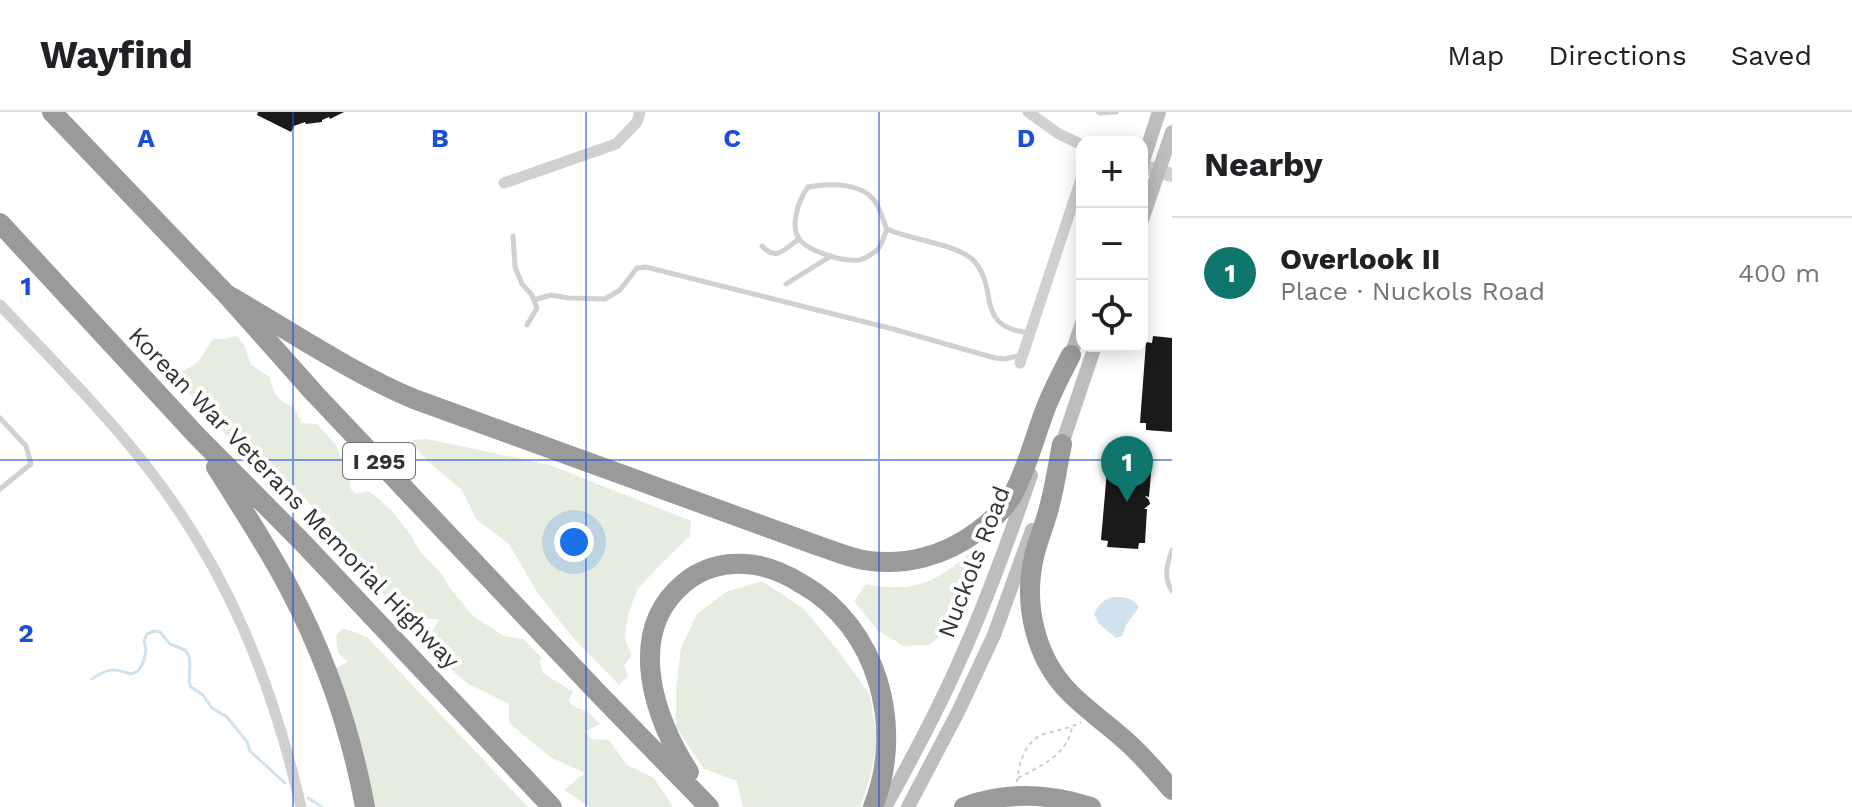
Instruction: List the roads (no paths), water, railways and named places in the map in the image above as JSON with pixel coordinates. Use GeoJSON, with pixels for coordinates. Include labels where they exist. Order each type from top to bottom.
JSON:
{"type":"FeatureCollection","features":[{"type":"Feature","properties":{"kind":"highway","name":"I 295"},"geometry":{"type":"LineString","coordinates":[[52,112],[575,669],[709,807]]}},
{"type":"Feature","properties":{"kind":"highway","name":"Korean War Veterans Memorial Highway"},"geometry":{"type":"LineString","coordinates":[[0,223],[197,436],[552,807]]}},
{"type":"Feature","properties":{"kind":"highway"},"geometry":{"type":"LineString","coordinates":[[226,294],[357,372],[414,399],[816,545],[873,561],[911,561],[947,550],[969,538],[997,514],[1010,500],[1021,479],[1046,408],[1071,355]]}},
{"type":"Feature","properties":{"kind":"highway"},"geometry":{"type":"LineString","coordinates":[[197,436],[275,562],[308,627],[341,711],[365,807]]}},
{"type":"Feature","properties":{"kind":"highway"},"geometry":{"type":"LineString","coordinates":[[1062,444],[1050,505],[1030,573],[1031,615],[1044,655],[1054,674],[1070,693],[1128,743],[1172,790]]}},
{"type":"Feature","properties":{"kind":"highway"},"geometry":{"type":"LineString","coordinates":[[716,807],[674,750],[661,720],[652,688],[652,642],[661,612],[677,589],[705,570],[734,563],[753,564],[777,571],[810,588],[839,612],[863,644],[880,685],[885,719],[882,771],[873,807]]}},
{"type":"Feature","properties":{"kind":"highway"},"geometry":{"type":"LineString","coordinates":[[964,807],[1017,787],[1091,807]]}},
{"type":"Feature","properties":{"kind":"main road"},"geometry":{"type":"LineString","coordinates":[[1148,146],[1159,112]]}},
{"type":"Feature","properties":{"kind":"main road"},"geometry":{"type":"LineString","coordinates":[[1148,208],[1166,173],[1172,132]]}},
{"type":"Feature","properties":{"kind":"main road","name":"Nuckols Road"},"geometry":{"type":"LineString","coordinates":[[885,807],[939,705],[982,610],[1076,340]]}},
{"type":"Feature","properties":{"kind":"main road","name":"Nuckols Road"},"geometry":{"type":"LineString","coordinates":[[908,807],[994,635],[1093,352]]}},
{"type":"Feature","properties":{"kind":"street"},"geometry":{"type":"LineString","coordinates":[[504,183],[616,144],[637,122],[640,112]]}},
{"type":"Feature","properties":{"kind":"street"},"geometry":{"type":"LineString","coordinates":[[1028,112],[1076,142]]}},
{"type":"Feature","properties":{"kind":"street"},"geometry":{"type":"LineString","coordinates":[[1022,359],[1076,194]]}},
{"type":"Feature","properties":{"kind":"street"},"geometry":{"type":"LineString","coordinates":[[0,305],[113,426],[194,534],[230,599],[262,670],[280,724],[301,807]]}},
{"type":"Feature","properties":{"kind":"lane"},"geometry":{"type":"LineString","coordinates":[[1098,112],[1116,112]]}},
{"type":"Feature","properties":{"kind":"lane"},"geometry":{"type":"LineString","coordinates":[[887,229],[874,253],[859,260],[812,250],[799,239],[794,228],[802,195],[808,187],[845,185],[863,191],[875,201],[887,229],[959,251],[971,258],[983,276],[996,318],[1002,326],[1031,333]]}},
{"type":"Feature","properties":{"kind":"lane"},"geometry":{"type":"LineString","coordinates":[[513,236],[515,267],[537,308],[527,325]]}},
{"type":"Feature","properties":{"kind":"lane"},"geometry":{"type":"LineString","coordinates":[[762,246],[774,255],[799,239]]}},
{"type":"Feature","properties":{"kind":"lane"},"geometry":{"type":"LineString","coordinates":[[786,284],[831,256]]}},
{"type":"Feature","properties":{"kind":"lane"},"geometry":{"type":"LineString","coordinates":[[534,300],[551,295],[569,298],[612,297],[637,268],[646,267],[995,358],[1022,359]]}},
{"type":"Feature","properties":{"kind":"lane"},"geometry":{"type":"LineString","coordinates":[[0,418],[26,446],[31,464],[0,489]]}},
{"type":"Feature","properties":{"kind":"lane"},"geometry":{"type":"LineString","coordinates":[[1172,550],[1166,568],[1172,591]]}},
{"type":"Feature","properties":{"kind":"water"},"geometry":{"type":"Polygon","coordinates":[[[1113,597],[1131,599],[1139,607],[1122,636],[1116,638],[1099,624],[1094,614],[1102,603],[1113,597]]]}},
{"type":"Feature","properties":{"kind":"waterway"},"geometry":{"type":"LineString","coordinates":[[92,679],[111,670],[131,674],[138,671],[144,661],[147,634],[160,632],[170,644],[185,650],[189,656],[191,687],[203,695],[212,708],[227,717],[247,742],[250,751],[285,783]]}},
{"type":"Feature","properties":{"kind":"waterway"},"geometry":{"type":"LineString","coordinates":[[308,798],[322,807]]}},
{"type":"Feature","properties":{"kind":"place","name":"Overlook II"},"geometry":{"type":"Point","coordinates":[1127,502]}}]}
